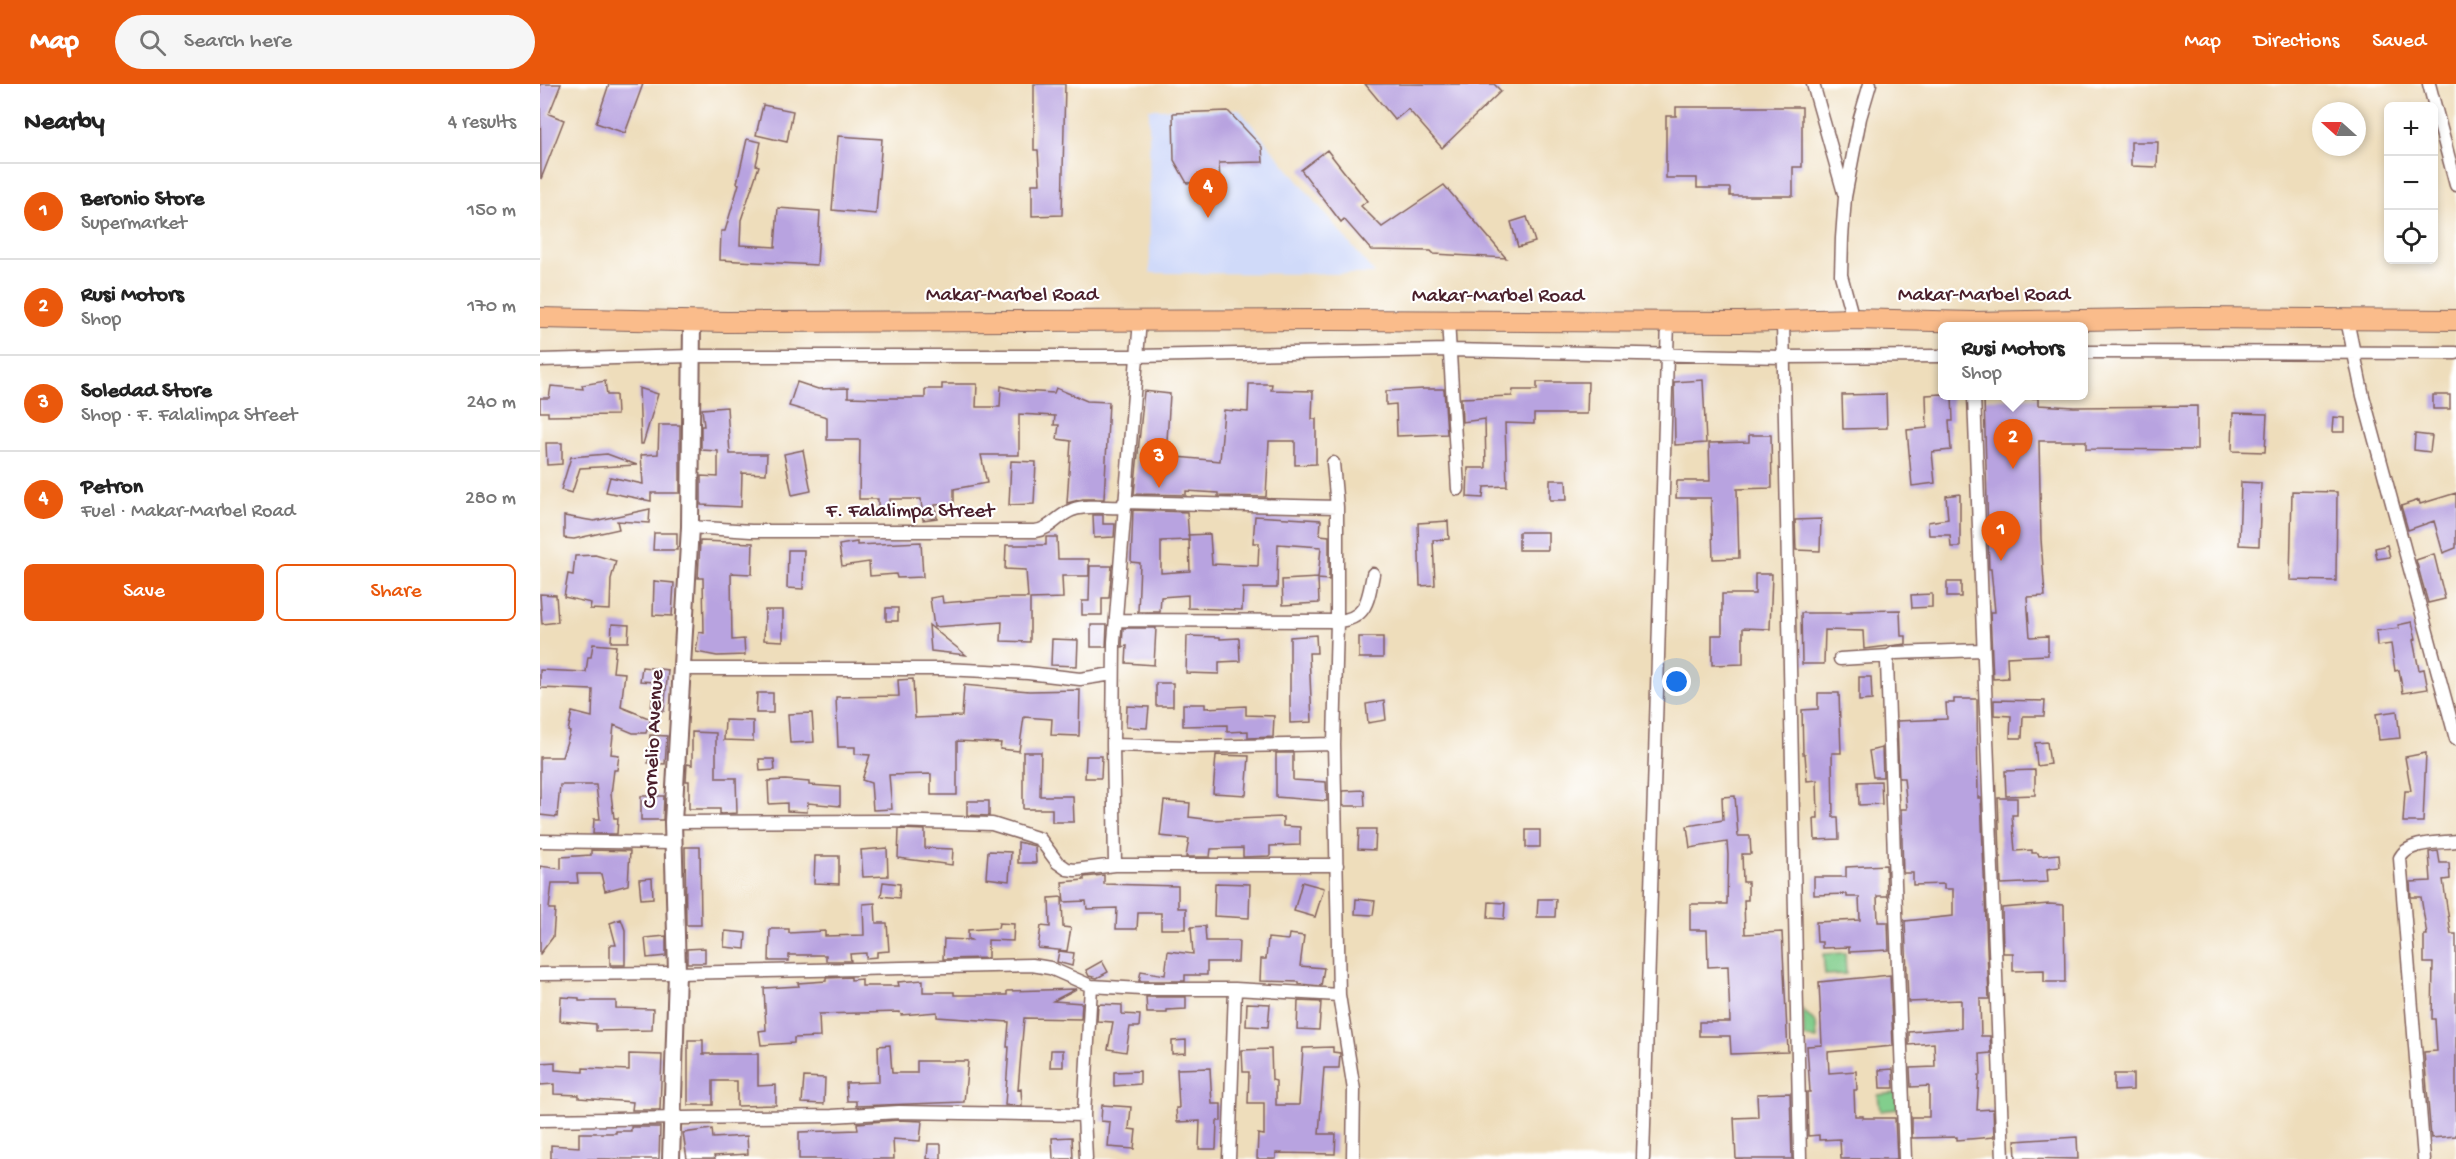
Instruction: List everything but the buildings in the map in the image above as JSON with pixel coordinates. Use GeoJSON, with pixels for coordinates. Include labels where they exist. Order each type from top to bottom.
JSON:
{"type":"FeatureCollection","features":[{"type":"Feature","properties":{"kind":"main road","name":"Makar-Marbel Road"},"geometry":{"type":"LineString","coordinates":[[540,318],[692,321],[1782,322],[1853,320],[1938,323]]}},
{"type":"Feature","properties":{"kind":"main road","name":"Makar-Marbel Road"},"geometry":{"type":"LineString","coordinates":[[2047,322],[2196,318],[2456,320]]}},
{"type":"Feature","properties":{"kind":"street"},"geometry":{"type":"LineString","coordinates":[[1813,84],[1845,197]]}},
{"type":"Feature","properties":{"kind":"street"},"geometry":{"type":"LineString","coordinates":[[1853,320],[1841,275],[1845,197],[1860,118],[1870,84]]}},
{"type":"Feature","properties":{"kind":"street"},"geometry":{"type":"LineString","coordinates":[[2429,84],[2456,185]]}},
{"type":"Feature","properties":{"kind":"street"},"geometry":{"type":"LineString","coordinates":[[1115,865],[1113,674],[1124,505],[1140,320]]}},
{"type":"Feature","properties":{"kind":"street"},"geometry":{"type":"LineString","coordinates":[[1448,320],[1458,489]]}},
{"type":"Feature","properties":{"kind":"street"},"geometry":{"type":"LineString","coordinates":[[2347,320],[2366,408],[2456,739]]}},
{"type":"Feature","properties":{"kind":"street","name":"Cornelio Avenue"},"geometry":{"type":"LineString","coordinates":[[671,1159],[677,973],[673,822],[690,527],[692,321]]}},
{"type":"Feature","properties":{"kind":"street"},"geometry":{"type":"LineString","coordinates":[[1642,1159],[1668,321]]}},
{"type":"Feature","properties":{"kind":"street"},"geometry":{"type":"LineString","coordinates":[[1782,322],[1800,1159]]}},
{"type":"Feature","properties":{"kind":"street"},"geometry":{"type":"LineString","coordinates":[[540,360],[692,356],[1136,356],[1450,350],[1783,357],[1938,356]]}},
{"type":"Feature","properties":{"kind":"street"},"geometry":{"type":"LineString","coordinates":[[2088,352],[2456,353]]}},
{"type":"Feature","properties":{"kind":"street"},"geometry":{"type":"LineString","coordinates":[[1974,400],[1982,651],[1996,920],[2003,1159]]}},
{"type":"Feature","properties":{"kind":"street"},"geometry":{"type":"LineString","coordinates":[[1333,463],[1337,507],[1334,744],[1339,995],[1354,1090],[1353,1159]]}},
{"type":"Feature","properties":{"kind":"street","name":"F. Falalimpa Street"},"geometry":{"type":"LineString","coordinates":[[690,527],[751,531],[1035,531],[1045,530],[1073,509],[1124,505],[1337,507]]}},
{"type":"Feature","properties":{"kind":"street"},"geometry":{"type":"LineString","coordinates":[[1117,620],[1337,621],[1356,617],[1363,610],[1368,599],[1373,574]]}},
{"type":"Feature","properties":{"kind":"street"},"geometry":{"type":"LineString","coordinates":[[1840,659],[1889,656],[1894,653],[1982,651]]}},
{"type":"Feature","properties":{"kind":"street"},"geometry":{"type":"LineString","coordinates":[[1889,656],[1888,686],[1905,1159]]}},
{"type":"Feature","properties":{"kind":"street"},"geometry":{"type":"LineString","coordinates":[[681,669],[943,669],[1028,673],[1080,679],[1113,674]]}},
{"type":"Feature","properties":{"kind":"street"},"geometry":{"type":"LineString","coordinates":[[1113,745],[1190,747],[1334,744]]}},
{"type":"Feature","properties":{"kind":"street"},"geometry":{"type":"LineString","coordinates":[[673,822],[891,821],[992,824],[1040,839],[1057,862],[1067,868],[1088,870],[1115,865],[1337,865]]}},
{"type":"Feature","properties":{"kind":"street"},"geometry":{"type":"LineString","coordinates":[[540,841],[674,843]]}},
{"type":"Feature","properties":{"kind":"street"},"geometry":{"type":"LineString","coordinates":[[2424,1159],[2400,858],[2407,850],[2420,845],[2456,841]]}},
{"type":"Feature","properties":{"kind":"street"},"geometry":{"type":"LineString","coordinates":[[540,974],[1032,965],[1050,968],[1091,986],[1235,989],[1339,995]]}},
{"type":"Feature","properties":{"kind":"street"},"geometry":{"type":"LineString","coordinates":[[1086,1159],[1084,1114],[1091,986]]}},
{"type":"Feature","properties":{"kind":"street"},"geometry":{"type":"LineString","coordinates":[[1229,1159],[1235,989]]}},
{"type":"Feature","properties":{"kind":"street"},"geometry":{"type":"LineString","coordinates":[[540,1120],[832,1116],[899,1112],[1084,1114]]}},
{"type":"Feature","properties":{"kind":"shaded area"},"geometry":{"type":"Polygon","coordinates":[[[1149,109],[1239,109],[1375,274],[1150,273],[1149,109]]]}},
{"type":"Feature","properties":{"kind":"green space"},"geometry":{"type":"Polygon","coordinates":[[[1845,953],[1846,974],[1825,975],[1823,954],[1845,953]]]}},
{"type":"Feature","properties":{"kind":"green space"},"geometry":{"type":"Polygon","coordinates":[[[1803,1010],[1816,1023],[1817,1039],[1804,1037],[1803,1010]]]}},
{"type":"Feature","properties":{"kind":"green space"},"geometry":{"type":"Polygon","coordinates":[[[1896,1093],[1898,1109],[1880,1111],[1878,1095],[1896,1093]]]}},
{"type":"Feature","properties":{"kind":"place","name":"Petron"},"geometry":{"type":"Point","coordinates":[1208,218]}},
{"type":"Feature","properties":{"kind":"place","name":"Rusi Motors"},"geometry":{"type":"Point","coordinates":[2013,469]}},
{"type":"Feature","properties":{"kind":"place","name":"Soledad Store"},"geometry":{"type":"Point","coordinates":[1159,488]}},
{"type":"Feature","properties":{"kind":"place","name":"Beronio Store"},"geometry":{"type":"Point","coordinates":[2001,561]}}]}
